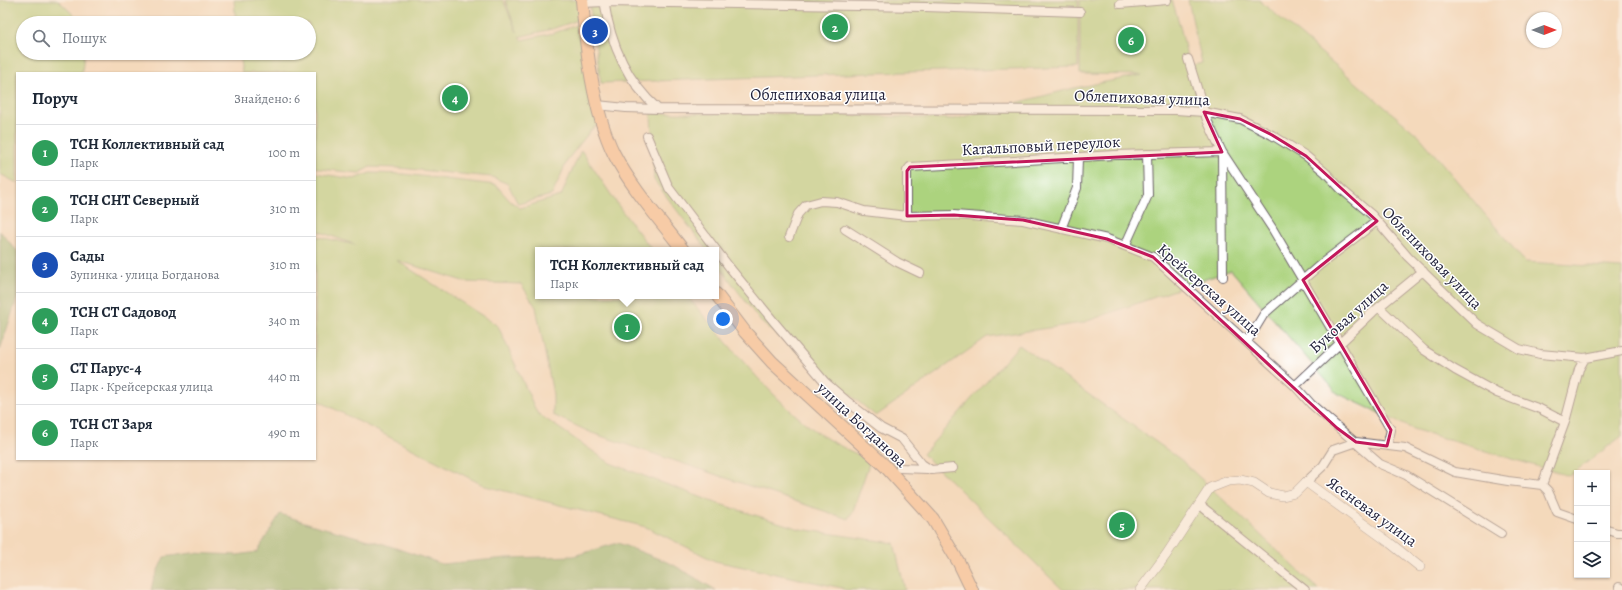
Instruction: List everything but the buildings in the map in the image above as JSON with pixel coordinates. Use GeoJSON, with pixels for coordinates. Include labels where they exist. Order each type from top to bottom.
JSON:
{"type":"FeatureCollection","features":[{"type":"Feature","properties":{"kind":"main road"},"geometry":{"type":"LineString","coordinates":[[582,2],[597,105],[602,123],[614,153],[627,176],[681,247]]}},
{"type":"Feature","properties":{"kind":"main road","name":"улица Богданова"},"geometry":{"type":"LineString","coordinates":[[719,298],[745,332],[772,362],[885,466],[933,518],[959,563],[972,590]]}},
{"type":"Feature","properties":{"kind":"street"},"geometry":{"type":"LineString","coordinates":[[1120,4],[1167,0]]}},
{"type":"Feature","properties":{"kind":"street"},"geometry":{"type":"LineString","coordinates":[[582,2],[604,1],[925,7],[1058,13],[1080,12]]}},
{"type":"Feature","properties":{"kind":"street"},"geometry":{"type":"LineString","coordinates":[[604,1],[612,40],[619,57],[644,97],[658,109]]}},
{"type":"Feature","properties":{"kind":"street"},"geometry":{"type":"LineString","coordinates":[[1188,59],[1204,112],[1222,152],[1272,228],[1391,430],[1387,446]]}},
{"type":"Feature","properties":{"kind":"street","name":"Облепиховая улица"},"geometry":{"type":"LineString","coordinates":[[597,105],[658,109],[1146,110],[1204,112],[1240,119],[1272,134],[1306,156],[1377,221],[1422,271],[1477,324],[1519,349],[1540,354],[1585,358],[1622,351]]}},
{"type":"Feature","properties":{"kind":"street"},"geometry":{"type":"LineString","coordinates":[[647,136],[669,188],[714,247]]}},
{"type":"Feature","properties":{"kind":"street"},"geometry":{"type":"LineString","coordinates":[[1222,152],[1224,277]]}},
{"type":"Feature","properties":{"kind":"street","name":"Катальповый переулок"},"geometry":{"type":"LineString","coordinates":[[907,216],[907,171],[910,167],[1147,154],[1222,152]]}},
{"type":"Feature","properties":{"kind":"street"},"geometry":{"type":"LineString","coordinates":[[1124,246],[1148,195],[1147,154]]}},
{"type":"Feature","properties":{"kind":"street"},"geometry":{"type":"LineString","coordinates":[[1061,229],[1077,188],[1078,158]]}},
{"type":"Feature","properties":{"kind":"street","name":"Крейсерская улица"},"geometry":{"type":"LineString","coordinates":[[789,237],[798,214],[806,205],[821,200],[837,202],[864,211],[907,216],[954,215],[1023,220],[1107,239],[1153,257],[1295,386],[1311,404],[1380,464],[1406,475],[1501,534]]}},
{"type":"Feature","properties":{"kind":"street"},"geometry":{"type":"LineString","coordinates":[[1247,342],[1264,314],[1303,280],[1377,221]]}},
{"type":"Feature","properties":{"kind":"street"},"geometry":{"type":"LineString","coordinates":[[845,229],[897,262],[920,273]]}},
{"type":"Feature","properties":{"kind":"street"},"geometry":{"type":"LineString","coordinates":[[719,254],[825,382],[882,428],[902,439],[922,464],[931,470]]}},
{"type":"Feature","properties":{"kind":"street","name":"Буковая улица"},"geometry":{"type":"LineString","coordinates":[[1295,386],[1340,342],[1422,271]]}},
{"type":"Feature","properties":{"kind":"street"},"geometry":{"type":"LineString","coordinates":[[1379,307],[1424,350],[1455,370],[1497,393],[1540,409],[1565,422]]}},
{"type":"Feature","properties":{"kind":"street"},"geometry":{"type":"LineString","coordinates":[[1542,485],[1565,422],[1579,369],[1585,358]]}},
{"type":"Feature","properties":{"kind":"street"},"geometry":{"type":"LineString","coordinates":[[1140,590],[1166,555],[1210,488],[1228,481],[1240,480],[1254,483],[1270,493],[1283,496],[1294,493],[1323,466],[1333,450],[1356,442],[1405,448],[1455,472],[1542,485],[1548,491],[1557,512],[1574,518]]}},
{"type":"Feature","properties":{"kind":"street"},"geometry":{"type":"LineString","coordinates":[[900,468],[924,468],[931,470],[953,468]]}},
{"type":"Feature","properties":{"kind":"street","name":"Ясеневая улица"},"geometry":{"type":"LineString","coordinates":[[1306,482],[1390,543],[1420,567]]}},
{"type":"Feature","properties":{"kind":"street"},"geometry":{"type":"LineString","coordinates":[[1200,505],[1305,590]]}},
{"type":"Feature","properties":{"kind":"street"},"geometry":{"type":"LineString","coordinates":[[1610,531],[1622,533]]}},
{"type":"Feature","properties":{"kind":"highlighted area"},"geometry":{"type":"Polygon","coordinates":[[[1204,112],[1240,119],[1272,135],[1306,156],[1377,221],[1303,280],[1391,430],[1387,446],[1356,442],[1337,428],[1153,257],[1107,239],[1023,220],[954,215],[907,216],[907,171],[910,167],[1222,152],[1204,112]]]}},
{"type":"Feature","properties":{"kind":"green space"},"geometry":{"type":"Polygon","coordinates":[[[0,0],[58,0],[75,16],[16,16],[16,60],[83,60],[82,72],[16,72],[16,182],[0,174],[0,0]]]}},
{"type":"Feature","properties":{"kind":"green space"},"geometry":{"type":"Polygon","coordinates":[[[234,0],[503,0],[517,32],[505,0],[579,0],[581,19],[552,29],[519,37],[521,40],[554,33],[582,23],[599,123],[591,130],[568,159],[552,195],[518,204],[508,184],[492,177],[399,168],[370,167],[359,173],[320,169],[316,167],[316,72],[242,72],[240,60],[316,60],[316,16],[235,16],[234,0]]]}},
{"type":"Feature","properties":{"kind":"green space"},"geometry":{"type":"Polygon","coordinates":[[[589,0],[1078,0],[1078,67],[601,83],[589,0]]]}},
{"type":"Feature","properties":{"kind":"green space"},"geometry":{"type":"Polygon","coordinates":[[[1080,0],[1172,0],[1186,54],[1186,67],[1202,63],[1188,0],[1259,0],[1420,137],[1525,262],[1622,268],[1622,436],[1577,470],[1574,470],[1574,472],[1569,476],[1413,429],[1337,393],[1231,270],[1082,323],[987,337],[876,416],[761,322],[719,266],[719,247],[705,247],[654,180],[651,113],[822,114],[955,119],[1074,88],[1142,75],[1080,74],[1080,0]]]}},
{"type":"Feature","properties":{"kind":"green space"},"geometry":{"type":"Polygon","coordinates":[[[581,150],[622,211],[650,247],[535,247],[535,299],[690,299],[750,370],[785,405],[821,435],[870,461],[853,511],[848,519],[592,433],[553,415],[553,394],[536,307],[521,284],[466,282],[396,260],[498,326],[537,413],[610,463],[716,503],[800,529],[894,543],[905,590],[845,590],[842,588],[715,561],[646,527],[485,486],[316,400],[316,236],[356,245],[316,230],[316,173],[354,179],[370,173],[403,174],[496,185],[510,201],[520,208],[561,196],[581,150]]]}},
{"type":"Feature","properties":{"kind":"green space"},"geometry":{"type":"Polygon","coordinates":[[[0,231],[16,250],[16,301],[0,350],[0,231]]]}},
{"type":"Feature","properties":{"kind":"green space"},"geometry":{"type":"Polygon","coordinates":[[[1019,345],[1180,459],[1319,590],[1063,590],[923,454],[1019,345]]]}},
{"type":"Feature","properties":{"kind":"green space"},"geometry":{"type":"Polygon","coordinates":[[[280,514],[317,526],[384,544],[442,564],[507,558],[573,556],[618,543],[672,564],[716,590],[151,590],[153,581],[164,557],[192,553],[237,555],[257,552],[280,514]]]}},
{"type":"Feature","properties":{"kind":"place","name":"ТСН СНТ Северный"},"geometry":{"type":"Point","coordinates":[835,27]}},
{"type":"Feature","properties":{"kind":"place","name":"Сады"},"geometry":{"type":"Point","coordinates":[595,31]}},
{"type":"Feature","properties":{"kind":"place","name":"ТСН СТ Заря"},"geometry":{"type":"Point","coordinates":[1131,40]}},
{"type":"Feature","properties":{"kind":"place","name":"ТСН СТ Садовод"},"geometry":{"type":"Point","coordinates":[455,98]}},
{"type":"Feature","properties":{"kind":"place","name":"ТСН Коллективный сад"},"geometry":{"type":"Point","coordinates":[627,327]}},
{"type":"Feature","properties":{"kind":"place","name":"СТ Парус-4"},"geometry":{"type":"Point","coordinates":[1122,525]}}]}
